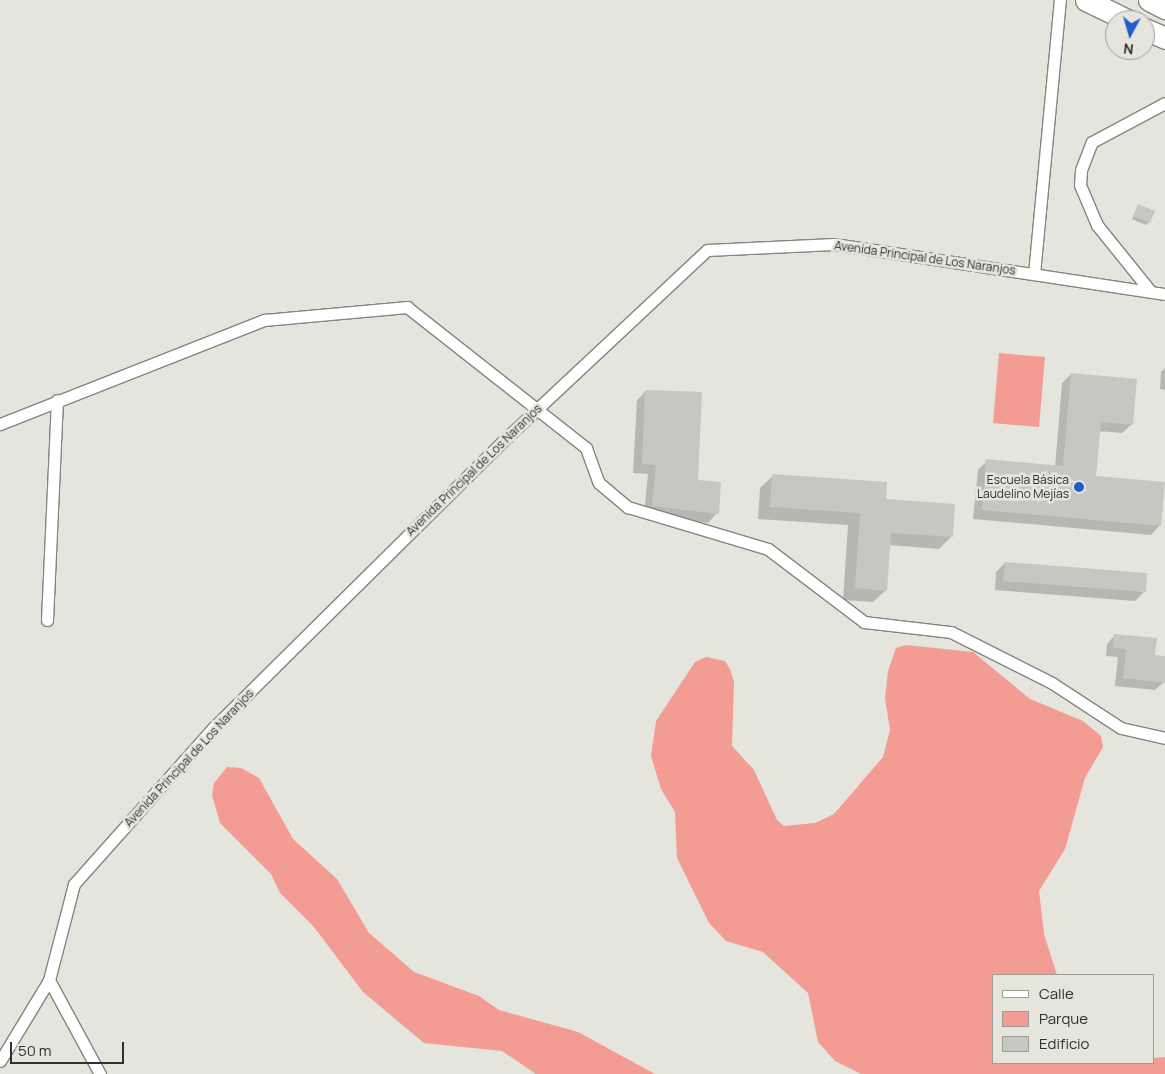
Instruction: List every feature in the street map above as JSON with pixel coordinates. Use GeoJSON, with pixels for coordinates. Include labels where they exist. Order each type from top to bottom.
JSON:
{"type":"FeatureCollection","features":[{"type":"Feature","properties":{"kind":"highway"},"geometry":{"type":"LineString","coordinates":[[1149,0],[1165,8]]}},
{"type":"Feature","properties":{"kind":"highway"},"geometry":{"type":"LineString","coordinates":[[1089,2],[1105,10]]}},
{"type":"Feature","properties":{"kind":"street"},"geometry":{"type":"LineString","coordinates":[[1034,274],[1060,0]]}},
{"type":"Feature","properties":{"kind":"street"},"geometry":{"type":"LineString","coordinates":[[1151,292],[1097,225],[1085,199],[1081,170],[1092,142],[1165,103]]}},
{"type":"Feature","properties":{"kind":"street","name":"Avenida Principal de Los Naranjos"},"geometry":{"type":"LineString","coordinates":[[0,1061],[49,980],[74,884],[213,728],[538,408],[707,250],[834,244],[1165,294]]}},
{"type":"Feature","properties":{"kind":"street"},"geometry":{"type":"LineString","coordinates":[[0,424],[264,320],[407,307],[538,408],[586,448],[599,482],[628,507],[768,549],[864,622],[951,632],[1052,683],[1120,728],[1165,738]]}},
{"type":"Feature","properties":{"kind":"street"},"geometry":{"type":"LineString","coordinates":[[47,620],[57,400]]}},
{"type":"Feature","properties":{"kind":"street"},"geometry":{"type":"LineString","coordinates":[[49,980],[100,1074]]}},
{"type":"Feature","properties":{"kind":"green space"},"geometry":{"type":"Polygon","coordinates":[[[999,353],[1045,357],[1039,427],[993,423],[999,353]]]}},
{"type":"Feature","properties":{"kind":"green space"},"geometry":{"type":"Polygon","coordinates":[[[906,645],[973,652],[1030,699],[1083,721],[1101,736],[1103,747],[1085,778],[1065,849],[1039,891],[1044,934],[1057,974],[992,974],[992,1064],[1155,1064],[1155,1058],[1165,1057],[1165,1074],[861,1074],[835,1061],[818,1042],[808,993],[763,952],[726,941],[709,923],[677,858],[675,812],[661,789],[651,756],[656,721],[695,662],[706,657],[725,661],[730,669],[734,682],[732,746],[754,770],[777,820],[784,826],[815,823],[834,814],[883,757],[890,730],[885,698],[888,671],[896,648],[906,645]]]}},
{"type":"Feature","properties":{"kind":"green space"},"geometry":{"type":"Polygon","coordinates":[[[227,767],[241,768],[259,778],[293,839],[337,879],[369,933],[414,972],[479,996],[499,1010],[578,1032],[655,1074],[536,1074],[502,1051],[424,1043],[363,992],[314,927],[280,893],[271,874],[220,823],[212,795],[214,783],[227,767]]]}},
{"type":"Feature","properties":{"kind":"building"},"geometry":{"type":"Polygon","coordinates":[[[1138,204],[1155,211],[1150,223],[1133,216],[1138,204]]]}},
{"type":"Feature","properties":{"kind":"building"},"geometry":{"type":"Polygon","coordinates":[[[1071,373],[1137,379],[1133,425],[1101,422],[1096,476],[1165,482],[1161,526],[982,510],[986,459],[1063,466],[1071,373]]]}},
{"type":"Feature","properties":{"kind":"building"},"geometry":{"type":"Polygon","coordinates":[[[645,390],[702,392],[698,480],[721,482],[719,514],[652,506],[656,465],[642,464],[645,390]]]}},
{"type":"Feature","properties":{"kind":"building"},"geometry":{"type":"Polygon","coordinates":[[[772,474],[887,482],[886,499],[955,504],[953,537],[891,533],[887,591],[855,588],[860,513],[770,507],[772,474]]]}},
{"type":"Feature","properties":{"kind":"building"},"geometry":{"type":"Polygon","coordinates":[[[1005,562],[1147,573],[1146,592],[1003,581],[1005,562]]]}},
{"type":"Feature","properties":{"kind":"building"},"geometry":{"type":"Polygon","coordinates":[[[1114,634],[1157,638],[1155,655],[1165,656],[1165,683],[1123,678],[1126,649],[1113,648],[1114,634]]]}},
{"type":"Feature","properties":{"kind":"place","name":"Escuela Básica Laudelino Mejías"},"geometry":{"type":"Point","coordinates":[1079,487]}}]}
